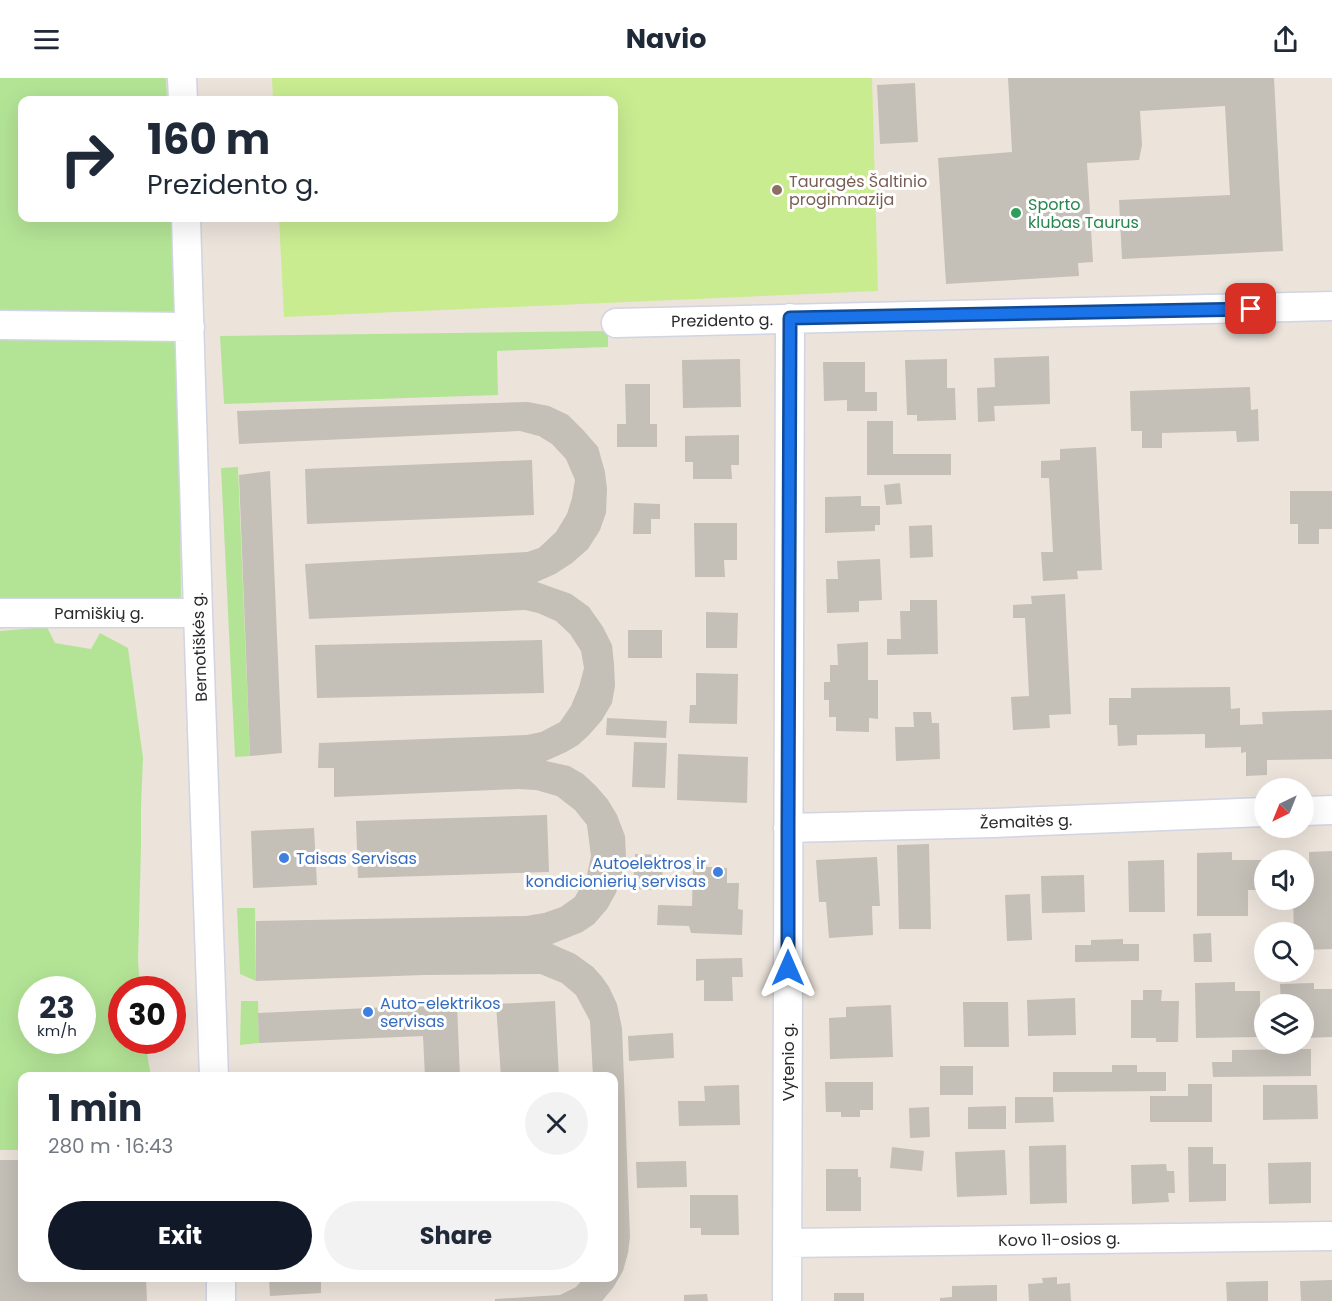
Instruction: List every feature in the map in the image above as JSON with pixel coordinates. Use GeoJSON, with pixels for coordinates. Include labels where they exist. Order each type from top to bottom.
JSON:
{"type":"FeatureCollection","features":[{"type":"Feature","properties":{"kind":"street"},"geometry":{"type":"LineString","coordinates":[[182,78],[183,96]]}},
{"type":"Feature","properties":{"kind":"street","name":"Bernotiškės g."},"geometry":{"type":"LineString","coordinates":[[186,222],[214,1072]]}},
{"type":"Feature","properties":{"kind":"street","name":"Prezidento g."},"geometry":{"type":"LineString","coordinates":[[616,323],[1332,306]]}},
{"type":"Feature","properties":{"kind":"street","name":"Vytenio g."},"geometry":{"type":"LineString","coordinates":[[787,1301],[790,318]]}},
{"type":"Feature","properties":{"kind":"street"},"geometry":{"type":"LineString","coordinates":[[0,325],[190,327]]}},
{"type":"Feature","properties":{"kind":"street","name":"Pamiškių g."},"geometry":{"type":"LineString","coordinates":[[0,613],[198,613]]}},
{"type":"Feature","properties":{"kind":"street"},"geometry":{"type":"LineString","coordinates":[[1314,811],[1332,810]]}},
{"type":"Feature","properties":{"kind":"street","name":"Žemaitės g."},"geometry":{"type":"LineString","coordinates":[[788,828],[994,823],[1254,812]]}},
{"type":"Feature","properties":{"kind":"street","name":"Kovo 11-osios g."},"geometry":{"type":"LineString","coordinates":[[787,1243],[1332,1236]]}},
{"type":"Feature","properties":{"kind":"street"},"geometry":{"type":"LineString","coordinates":[[221,1282],[221,1301]]}},
{"type":"Feature","properties":{"kind":"green space"},"geometry":{"type":"Polygon","coordinates":[[[0,78],[166,78],[167,96],[18,96],[18,222],[171,222],[179,408],[181,604],[0,605],[0,78]]]}},
{"type":"Feature","properties":{"kind":"green space"},"geometry":{"type":"Polygon","coordinates":[[[272,78],[872,78],[878,291],[284,317],[279,222],[618,222],[618,96],[273,96],[272,78]]]}},
{"type":"Feature","properties":{"kind":"green space"},"geometry":{"type":"Polygon","coordinates":[[[608,331],[608,347],[497,351],[498,395],[224,404],[220,336],[608,331]]]}},
{"type":"Feature","properties":{"kind":"green space"},"geometry":{"type":"Polygon","coordinates":[[[238,467],[250,756],[235,757],[221,468],[238,467]]]}},
{"type":"Feature","properties":{"kind":"green space"},"geometry":{"type":"Polygon","coordinates":[[[47,627],[55,643],[91,649],[100,633],[128,648],[143,758],[139,976],[108,976],[108,1054],[147,1054],[150,1072],[18,1072],[18,1150],[0,1150],[0,631],[47,627]]]}},
{"type":"Feature","properties":{"kind":"green space"},"geometry":{"type":"Polygon","coordinates":[[[237,908],[255,908],[256,981],[240,974],[237,908]]]}},
{"type":"Feature","properties":{"kind":"green space"},"geometry":{"type":"Polygon","coordinates":[[[241,1001],[258,1001],[259,1043],[240,1045],[241,1001]]]}},
{"type":"Feature","properties":{"kind":"building"},"geometry":{"type":"Polygon","coordinates":[[[1008,78],[1274,78],[1283,251],[1122,259],[1119,200],[1230,195],[1225,106],[1140,111],[1142,145],[1139,160],[1087,163],[1093,262],[1078,263],[1079,276],[946,284],[938,158],[1012,152],[1008,78]]]}},
{"type":"Feature","properties":{"kind":"building"},"geometry":{"type":"Polygon","coordinates":[[[915,83],[918,142],[880,144],[877,85],[915,83]]]}},
{"type":"Feature","properties":{"kind":"building"},"geometry":{"type":"Polygon","coordinates":[[[1049,356],[1050,404],[994,406],[995,421],[978,422],[977,388],[995,387],[994,358],[1049,356]]]}},
{"type":"Feature","properties":{"kind":"building"},"geometry":{"type":"Polygon","coordinates":[[[740,359],[741,407],[683,408],[682,360],[740,359]]]}},
{"type":"Feature","properties":{"kind":"building"},"geometry":{"type":"Polygon","coordinates":[[[947,359],[947,388],[955,388],[956,420],[917,421],[917,415],[907,415],[905,360],[947,359]]]}},
{"type":"Feature","properties":{"kind":"building"},"geometry":{"type":"Polygon","coordinates":[[[823,362],[865,362],[865,392],[877,392],[877,411],[847,411],[847,400],[824,401],[823,362]]]}},
{"type":"Feature","properties":{"kind":"building"},"geometry":{"type":"Polygon","coordinates":[[[625,384],[650,384],[650,424],[657,424],[657,447],[617,447],[617,424],[626,424],[625,384]]]}},
{"type":"Feature","properties":{"kind":"building"},"geometry":{"type":"Polygon","coordinates":[[[1250,387],[1251,410],[1258,409],[1259,441],[1237,442],[1236,431],[1162,433],[1162,448],[1142,448],[1142,431],[1131,431],[1130,391],[1250,387]]]}},
{"type":"Feature","properties":{"kind":"building"},"geometry":{"type":"Polygon","coordinates":[[[528,402],[549,406],[568,415],[598,447],[607,489],[606,513],[600,530],[588,549],[572,563],[537,582],[571,594],[589,607],[612,645],[615,686],[612,703],[602,720],[578,745],[546,761],[569,766],[583,774],[596,786],[617,815],[625,836],[626,857],[622,874],[616,893],[607,909],[594,924],[582,932],[552,944],[575,954],[602,977],[617,1004],[622,1028],[630,1237],[623,1271],[618,1280],[618,1072],[593,1072],[590,1021],[576,995],[562,983],[540,974],[424,975],[256,981],[256,921],[526,916],[561,907],[575,897],[587,875],[591,856],[587,825],[575,810],[557,796],[536,790],[518,789],[334,797],[334,768],[318,768],[319,743],[527,735],[541,732],[560,722],[571,706],[584,668],[581,651],[570,634],[556,621],[525,610],[309,619],[305,564],[527,552],[539,548],[556,532],[567,514],[572,498],[575,480],[566,459],[552,444],[539,436],[520,431],[239,444],[237,411],[528,402]]]}},
{"type":"Feature","properties":{"kind":"building"},"geometry":{"type":"Polygon","coordinates":[[[867,421],[893,421],[893,454],[951,454],[951,475],[867,475],[867,421]]]}},
{"type":"Feature","properties":{"kind":"building"},"geometry":{"type":"Polygon","coordinates":[[[739,435],[739,465],[731,465],[732,479],[693,479],[693,462],[685,462],[685,436],[739,435]]]}},
{"type":"Feature","properties":{"kind":"building"},"geometry":{"type":"Polygon","coordinates":[[[1096,447],[1102,570],[1077,571],[1078,579],[1043,581],[1041,552],[1053,552],[1049,478],[1041,478],[1041,461],[1060,460],[1060,449],[1096,447]]]}},
{"type":"Feature","properties":{"kind":"building"},"geometry":{"type":"Polygon","coordinates":[[[532,460],[534,515],[307,524],[305,469],[532,460]]]}},
{"type":"Feature","properties":{"kind":"building"},"geometry":{"type":"Polygon","coordinates":[[[270,471],[282,753],[250,756],[239,475],[270,471]]]}},
{"type":"Feature","properties":{"kind":"building"},"geometry":{"type":"Polygon","coordinates":[[[900,483],[902,504],[886,505],[884,485],[900,483]]]}},
{"type":"Feature","properties":{"kind":"building"},"geometry":{"type":"Polygon","coordinates":[[[1290,491],[1332,491],[1332,529],[1319,529],[1319,544],[1298,544],[1298,524],[1290,524],[1290,491]]]}},
{"type":"Feature","properties":{"kind":"building"},"geometry":{"type":"Polygon","coordinates":[[[861,496],[861,506],[880,506],[880,525],[875,525],[875,531],[825,533],[825,497],[861,496]]]}},
{"type":"Feature","properties":{"kind":"building"},"geometry":{"type":"Polygon","coordinates":[[[634,503],[660,504],[660,519],[651,519],[651,534],[633,534],[634,503]]]}},
{"type":"Feature","properties":{"kind":"building"},"geometry":{"type":"Polygon","coordinates":[[[694,523],[737,523],[737,560],[724,560],[725,577],[695,577],[694,523]]]}},
{"type":"Feature","properties":{"kind":"building"},"geometry":{"type":"Polygon","coordinates":[[[932,525],[933,557],[910,558],[909,526],[932,525]]]}},
{"type":"Feature","properties":{"kind":"building"},"geometry":{"type":"Polygon","coordinates":[[[880,559],[882,600],[859,601],[859,612],[827,613],[826,579],[838,579],[837,561],[880,559]]]}},
{"type":"Feature","properties":{"kind":"building"},"geometry":{"type":"Polygon","coordinates":[[[1065,594],[1071,714],[1049,715],[1050,728],[1013,730],[1011,697],[1029,696],[1025,618],[1013,618],[1013,605],[1032,604],[1031,596],[1065,594]]]}},
{"type":"Feature","properties":{"kind":"building"},"geometry":{"type":"Polygon","coordinates":[[[910,600],[937,600],[938,654],[887,655],[887,639],[901,639],[900,611],[910,611],[910,600]]]}},
{"type":"Feature","properties":{"kind":"building"},"geometry":{"type":"Polygon","coordinates":[[[706,612],[738,613],[737,648],[706,648],[706,612]]]}},
{"type":"Feature","properties":{"kind":"building"},"geometry":{"type":"Polygon","coordinates":[[[628,630],[662,630],[662,658],[628,658],[628,630]]]}},
{"type":"Feature","properties":{"kind":"building"},"geometry":{"type":"Polygon","coordinates":[[[542,640],[544,693],[317,698],[315,645],[542,640]]]}},
{"type":"Feature","properties":{"kind":"building"},"geometry":{"type":"Polygon","coordinates":[[[868,642],[868,680],[878,680],[878,719],[869,718],[869,732],[836,731],[836,717],[829,717],[829,700],[824,700],[824,682],[830,682],[830,665],[838,665],[837,644],[868,642]]]}},
{"type":"Feature","properties":{"kind":"building"},"geometry":{"type":"Polygon","coordinates":[[[696,673],[738,674],[737,724],[689,723],[690,705],[696,705],[696,673]]]}},
{"type":"Feature","properties":{"kind":"building"},"geometry":{"type":"Polygon","coordinates":[[[1230,687],[1231,709],[1240,708],[1240,725],[1263,724],[1262,712],[1332,710],[1332,759],[1267,760],[1267,775],[1246,776],[1246,752],[1241,753],[1241,747],[1205,748],[1205,734],[1137,735],[1137,745],[1118,746],[1117,725],[1109,725],[1109,698],[1131,698],[1131,688],[1230,687]]]}},
{"type":"Feature","properties":{"kind":"building"},"geometry":{"type":"Polygon","coordinates":[[[913,712],[931,712],[932,723],[939,723],[940,759],[896,761],[895,727],[914,727],[913,712]]]}},
{"type":"Feature","properties":{"kind":"building"},"geometry":{"type":"Polygon","coordinates":[[[607,718],[667,721],[666,738],[606,735],[607,718]]]}},
{"type":"Feature","properties":{"kind":"building"},"geometry":{"type":"Polygon","coordinates":[[[634,742],[667,743],[665,788],[632,787],[634,742]]]}},
{"type":"Feature","properties":{"kind":"building"},"geometry":{"type":"Polygon","coordinates":[[[678,754],[748,757],[747,803],[677,800],[678,754]]]}},
{"type":"Feature","properties":{"kind":"building"},"geometry":{"type":"Polygon","coordinates":[[[547,815],[549,872],[358,878],[356,821],[547,815]]]}},
{"type":"Feature","properties":{"kind":"building","name":"Taisas Servisas"},"geometry":{"type":"Polygon","coordinates":[[[314,828],[317,885],[253,888],[251,831],[314,828]]]}},
{"type":"Feature","properties":{"kind":"building"},"geometry":{"type":"Polygon","coordinates":[[[929,844],[931,929],[899,929],[897,845],[929,844]]]}},
{"type":"Feature","properties":{"kind":"building"},"geometry":{"type":"Polygon","coordinates":[[[1332,851],[1332,949],[1314,950],[1314,922],[1294,922],[1293,910],[1314,910],[1314,852],[1332,851]]]}},
{"type":"Feature","properties":{"kind":"building"},"geometry":{"type":"Polygon","coordinates":[[[1232,852],[1232,860],[1254,860],[1254,890],[1248,890],[1248,916],[1197,916],[1197,853],[1232,852]]]}},
{"type":"Feature","properties":{"kind":"building"},"geometry":{"type":"Polygon","coordinates":[[[635,854],[663,855],[662,890],[633,889],[635,854]]]}},
{"type":"Feature","properties":{"kind":"building"},"geometry":{"type":"Polygon","coordinates":[[[877,857],[880,906],[872,906],[873,935],[829,938],[826,902],[819,902],[816,860],[877,857]]]}},
{"type":"Feature","properties":{"kind":"building"},"geometry":{"type":"Polygon","coordinates":[[[1164,860],[1165,912],[1129,912],[1128,861],[1164,860]]]}},
{"type":"Feature","properties":{"kind":"building"},"geometry":{"type":"Polygon","coordinates":[[[693,866],[727,868],[727,883],[739,883],[738,909],[743,910],[742,935],[691,933],[689,926],[657,925],[658,905],[692,906],[693,866]]]}},
{"type":"Feature","properties":{"kind":"building"},"geometry":{"type":"Polygon","coordinates":[[[1084,875],[1085,912],[1042,913],[1041,876],[1084,875]]]}},
{"type":"Feature","properties":{"kind":"building"},"geometry":{"type":"Polygon","coordinates":[[[1030,894],[1032,940],[1007,941],[1005,895],[1030,894]]]}},
{"type":"Feature","properties":{"kind":"building"},"geometry":{"type":"Polygon","coordinates":[[[1211,933],[1212,962],[1194,962],[1193,934],[1211,933]]]}},
{"type":"Feature","properties":{"kind":"building"},"geometry":{"type":"Polygon","coordinates":[[[1123,939],[1123,944],[1139,944],[1139,961],[1075,962],[1075,945],[1091,945],[1091,940],[1123,939]]]}},
{"type":"Feature","properties":{"kind":"building"},"geometry":{"type":"Polygon","coordinates":[[[742,958],[743,977],[732,977],[733,1001],[704,1001],[704,980],[696,981],[696,959],[742,958]]]}},
{"type":"Feature","properties":{"kind":"building"},"geometry":{"type":"Polygon","coordinates":[[[1235,982],[1235,991],[1260,991],[1260,994],[1254,994],[1254,1037],[1196,1038],[1195,983],[1235,982]]]}},
{"type":"Feature","properties":{"kind":"building"},"geometry":{"type":"Polygon","coordinates":[[[1314,983],[1314,989],[1332,989],[1332,1037],[1314,1038],[1314,994],[1280,994],[1280,984],[1314,983]]]}},
{"type":"Feature","properties":{"kind":"building"},"geometry":{"type":"Polygon","coordinates":[[[1143,990],[1162,990],[1161,1001],[1179,1001],[1178,1042],[1156,1042],[1156,1038],[1131,1038],[1131,1000],[1143,1000],[1143,990]]]}},
{"type":"Feature","properties":{"kind":"building"},"geometry":{"type":"Polygon","coordinates":[[[1075,998],[1076,1035],[1028,1036],[1027,1000],[1075,998]]]}},
{"type":"Feature","properties":{"kind":"building"},"geometry":{"type":"Polygon","coordinates":[[[555,1001],[559,1072],[501,1072],[496,1004],[555,1001]]]}},
{"type":"Feature","properties":{"kind":"building"},"geometry":{"type":"Polygon","coordinates":[[[963,1002],[1008,1002],[1009,1047],[964,1047],[963,1002]]]}},
{"type":"Feature","properties":{"kind":"building"},"geometry":{"type":"Polygon","coordinates":[[[457,1004],[460,1072],[425,1072],[423,1036],[259,1043],[258,1013],[457,1004]]]}},
{"type":"Feature","properties":{"kind":"building"},"geometry":{"type":"Polygon","coordinates":[[[891,1005],[893,1057],[830,1059],[829,1018],[846,1017],[846,1007],[891,1005]]]}},
{"type":"Feature","properties":{"kind":"building"},"geometry":{"type":"Polygon","coordinates":[[[673,1033],[674,1058],[629,1061],[628,1036],[673,1033]]]}},
{"type":"Feature","properties":{"kind":"building"},"geometry":{"type":"Polygon","coordinates":[[[1232,1050],[1254,1050],[1254,1054],[1311,1054],[1311,1076],[1213,1077],[1212,1062],[1232,1062],[1232,1050]]]}},
{"type":"Feature","properties":{"kind":"building"},"geometry":{"type":"Polygon","coordinates":[[[1112,1065],[1137,1065],[1137,1072],[1166,1072],[1166,1091],[1053,1092],[1053,1072],[1112,1072],[1112,1065]]]}},
{"type":"Feature","properties":{"kind":"building"},"geometry":{"type":"Polygon","coordinates":[[[940,1066],[973,1066],[973,1095],[940,1095],[940,1066]]]}},
{"type":"Feature","properties":{"kind":"building"},"geometry":{"type":"Polygon","coordinates":[[[825,1082],[873,1082],[873,1110],[860,1110],[860,1117],[841,1117],[841,1112],[826,1112],[825,1082]]]}},
{"type":"Feature","properties":{"kind":"building"},"geometry":{"type":"Polygon","coordinates":[[[1188,1084],[1212,1084],[1212,1122],[1150,1122],[1150,1096],[1188,1096],[1188,1084]]]}},
{"type":"Feature","properties":{"kind":"building"},"geometry":{"type":"Polygon","coordinates":[[[739,1085],[740,1125],[679,1126],[678,1101],[705,1101],[704,1086],[739,1085]]]}},
{"type":"Feature","properties":{"kind":"building"},"geometry":{"type":"Polygon","coordinates":[[[1263,1085],[1317,1085],[1318,1119],[1263,1120],[1263,1085]]]}},
{"type":"Feature","properties":{"kind":"building"},"geometry":{"type":"Polygon","coordinates":[[[1015,1097],[1053,1097],[1054,1122],[1015,1123],[1015,1097]]]}},
{"type":"Feature","properties":{"kind":"building"},"geometry":{"type":"Polygon","coordinates":[[[1006,1106],[1006,1129],[968,1129],[968,1107],[1006,1106]]]}},
{"type":"Feature","properties":{"kind":"building"},"geometry":{"type":"Polygon","coordinates":[[[929,1107],[930,1137],[910,1138],[909,1108],[929,1107]]]}},
{"type":"Feature","properties":{"kind":"building"},"geometry":{"type":"Polygon","coordinates":[[[1066,1145],[1067,1203],[1030,1204],[1029,1146],[1066,1145]]]}},
{"type":"Feature","properties":{"kind":"building"},"geometry":{"type":"Polygon","coordinates":[[[892,1147],[924,1151],[922,1171],[890,1168],[892,1147]]]}},
{"type":"Feature","properties":{"kind":"building"},"geometry":{"type":"Polygon","coordinates":[[[1188,1147],[1213,1147],[1213,1164],[1226,1164],[1226,1201],[1189,1202],[1188,1147]]]}},
{"type":"Feature","properties":{"kind":"building"},"geometry":{"type":"Polygon","coordinates":[[[1005,1150],[1007,1195],[957,1197],[955,1152],[1005,1150]]]}},
{"type":"Feature","properties":{"kind":"building"},"geometry":{"type":"Polygon","coordinates":[[[0,1160],[18,1160],[18,1282],[146,1282],[147,1301],[0,1301],[0,1160]]]}},
{"type":"Feature","properties":{"kind":"building"},"geometry":{"type":"Polygon","coordinates":[[[686,1161],[687,1187],[637,1188],[636,1162],[686,1161]]]}},
{"type":"Feature","properties":{"kind":"building"},"geometry":{"type":"Polygon","coordinates":[[[1311,1162],[1311,1203],[1269,1204],[1268,1163],[1311,1162]]]}},
{"type":"Feature","properties":{"kind":"building"},"geometry":{"type":"Polygon","coordinates":[[[1166,1164],[1167,1171],[1174,1171],[1175,1193],[1168,1193],[1169,1202],[1132,1204],[1131,1165],[1166,1164]]]}},
{"type":"Feature","properties":{"kind":"building"},"geometry":{"type":"Polygon","coordinates":[[[826,1169],[858,1169],[858,1177],[861,1177],[861,1211],[826,1211],[826,1169]]]}},
{"type":"Feature","properties":{"kind":"building"},"geometry":{"type":"Polygon","coordinates":[[[690,1195],[738,1195],[739,1235],[701,1235],[701,1228],[690,1228],[690,1195]]]}},
{"type":"Feature","properties":{"kind":"building"},"geometry":{"type":"Polygon","coordinates":[[[1057,1277],[1057,1284],[1070,1283],[1071,1301],[1029,1301],[1028,1284],[1043,1283],[1042,1278],[1057,1277]]]}},
{"type":"Feature","properties":{"kind":"building"},"geometry":{"type":"Polygon","coordinates":[[[1332,1280],[1332,1301],[1301,1301],[1300,1281],[1332,1280]]]}},
{"type":"Feature","properties":{"kind":"building"},"geometry":{"type":"Polygon","coordinates":[[[1268,1281],[1268,1301],[1227,1301],[1226,1282],[1268,1281]]]}},
{"type":"Feature","properties":{"kind":"building"},"geometry":{"type":"Polygon","coordinates":[[[269,1282],[321,1282],[321,1293],[270,1296],[269,1282]]]}},
{"type":"Feature","properties":{"kind":"building"},"geometry":{"type":"Polygon","coordinates":[[[580,1282],[617,1282],[602,1301],[495,1301],[495,1299],[560,1295],[576,1287],[580,1282]]]}},
{"type":"Feature","properties":{"kind":"building"},"geometry":{"type":"Polygon","coordinates":[[[997,1285],[997,1301],[940,1301],[940,1298],[952,1297],[952,1286],[997,1285]]]}},
{"type":"Feature","properties":{"kind":"building"},"geometry":{"type":"Polygon","coordinates":[[[834,1293],[864,1293],[864,1301],[834,1301],[834,1293]]]}},
{"type":"Feature","properties":{"kind":"building"},"geometry":{"type":"Polygon","coordinates":[[[707,1294],[708,1301],[684,1301],[684,1295],[707,1294]]]}},
{"type":"Feature","properties":{"kind":"place","name":"Tauragės Šaltinio progimnazija"},"geometry":{"type":"Point","coordinates":[777,190]}},
{"type":"Feature","properties":{"kind":"place","name":"Sporto klubas Taurus"},"geometry":{"type":"Point","coordinates":[1016,213]}},
{"type":"Feature","properties":{"kind":"place","name":"Taisas Servisas"},"geometry":{"type":"Point","coordinates":[284,858]}},
{"type":"Feature","properties":{"kind":"place","name":"Autoelektros ir kondicionierių servisas"},"geometry":{"type":"Point","coordinates":[718,872]}},
{"type":"Feature","properties":{"kind":"place","name":"Auto-elektrikos servisas"},"geometry":{"type":"Point","coordinates":[368,1012]}},
{"type":"Feature","properties":{"kind":"route"},"geometry":{"type":"LineString","coordinates":[[788,968],[790,318],[1251,309]]}}]}
